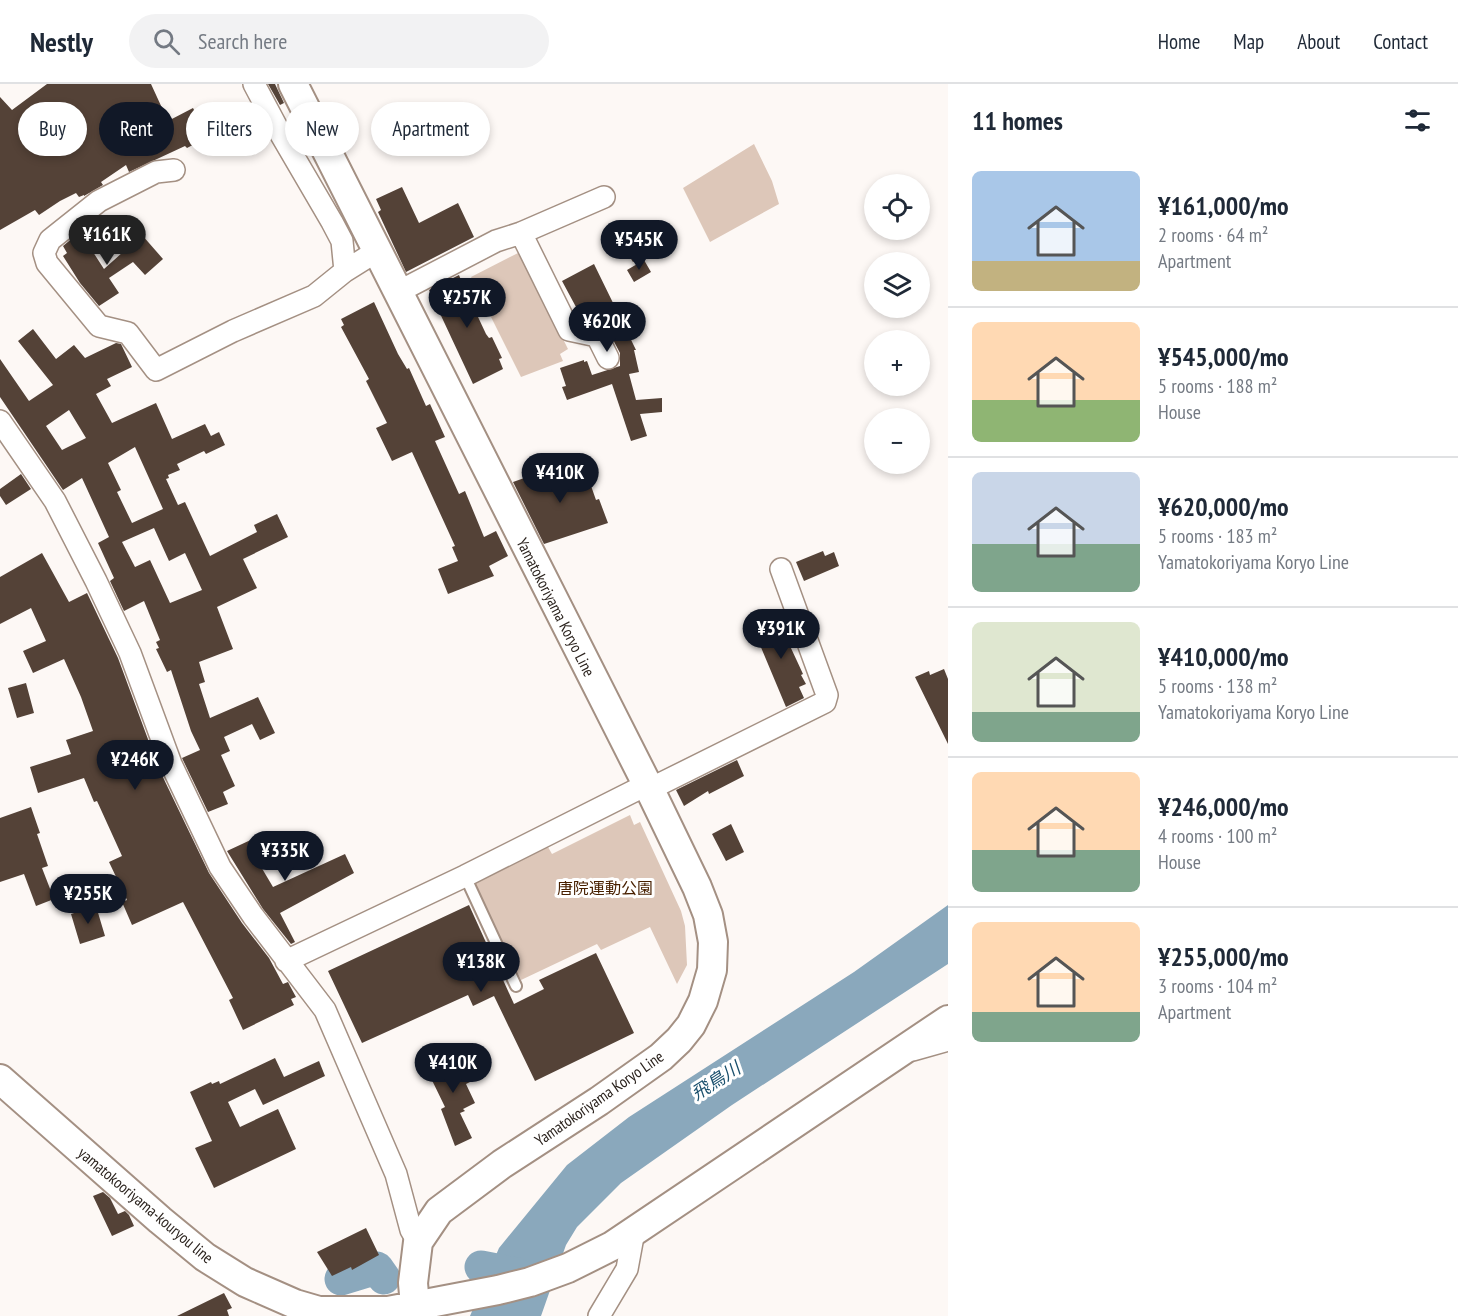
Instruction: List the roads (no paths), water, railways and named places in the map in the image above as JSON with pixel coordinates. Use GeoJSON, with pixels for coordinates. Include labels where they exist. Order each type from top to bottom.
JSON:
{"type":"FeatureCollection","features":[{"type":"Feature","properties":{"kind":"main road","name":"Yamatokoriyama Koryo Line"},"geometry":{"type":"LineString","coordinates":[[293,84],[697,887],[708,915],[713,942],[712,970],[703,1001],[691,1025],[679,1040],[661,1057],[502,1164],[439,1211],[418,1242],[413,1283],[415,1311]]}},
{"type":"Feature","properties":{"kind":"main road"},"geometry":{"type":"LineString","coordinates":[[415,1311],[456,1298],[530,1282],[568,1268],[623,1239],[948,1020]]}},
{"type":"Feature","properties":{"kind":"main road","name":"yamatokooriyama-kouryou line"},"geometry":{"type":"LineString","coordinates":[[0,1078],[169,1228],[205,1257],[245,1282],[295,1304],[319,1311],[415,1311]]}},
{"type":"Feature","properties":{"kind":"street"},"geometry":{"type":"LineString","coordinates":[[254,84],[342,241],[345,271]]}},
{"type":"Feature","properties":{"kind":"street"},"geometry":{"type":"LineString","coordinates":[[174,170],[156,172],[99,201],[50,240],[44,253],[47,263],[99,326],[128,333],[156,370],[232,331],[314,296],[345,271],[377,251]]}},
{"type":"Feature","properties":{"kind":"street"},"geometry":{"type":"LineString","coordinates":[[398,292],[496,241],[521,233],[604,197]]}},
{"type":"Feature","properties":{"kind":"street"},"geometry":{"type":"LineString","coordinates":[[521,233],[569,330],[597,336],[608,357]]}},
{"type":"Feature","properties":{"kind":"street"},"geometry":{"type":"LineString","coordinates":[[0,421],[55,501],[96,581],[130,653],[171,764],[220,867],[286,961],[325,1010],[396,1174],[411,1230],[418,1242]]}},
{"type":"Feature","properties":{"kind":"street"},"geometry":{"type":"LineString","coordinates":[[286,961],[465,876],[636,790],[658,785],[825,702],[827,695],[782,569]]}},
{"type":"Feature","properties":{"kind":"street"},"geometry":{"type":"LineString","coordinates":[[898,1054],[948,1040]]}},
{"type":"Feature","properties":{"kind":"street"},"geometry":{"type":"LineString","coordinates":[[599,1316],[627,1269],[623,1239]]}},
{"type":"Feature","properties":{"kind":"lane"},"geometry":{"type":"LineString","coordinates":[[465,876],[516,986]]}},
{"type":"Feature","properties":{"kind":"water"},"geometry":{"type":"Polygon","coordinates":[[[948,905],[948,964],[732,1105],[621,1183],[577,1227],[566,1245],[541,1316],[470,1316],[499,1248],[567,1165],[629,1117],[854,972],[948,905]]]}},
{"type":"Feature","properties":{"kind":"waterway","name":"飛鳥川"},"geometry":{"type":"LineString","coordinates":[[481,1267],[517,1274]]}},
{"type":"Feature","properties":{"kind":"waterway"},"geometry":{"type":"LineString","coordinates":[[341,1279],[377,1268],[384,1278]]}},
{"type":"Feature","properties":{"kind":"park label","name":"唐院運動公園"},"geometry":{"type":"Point","coordinates":[605,888]}}]}
